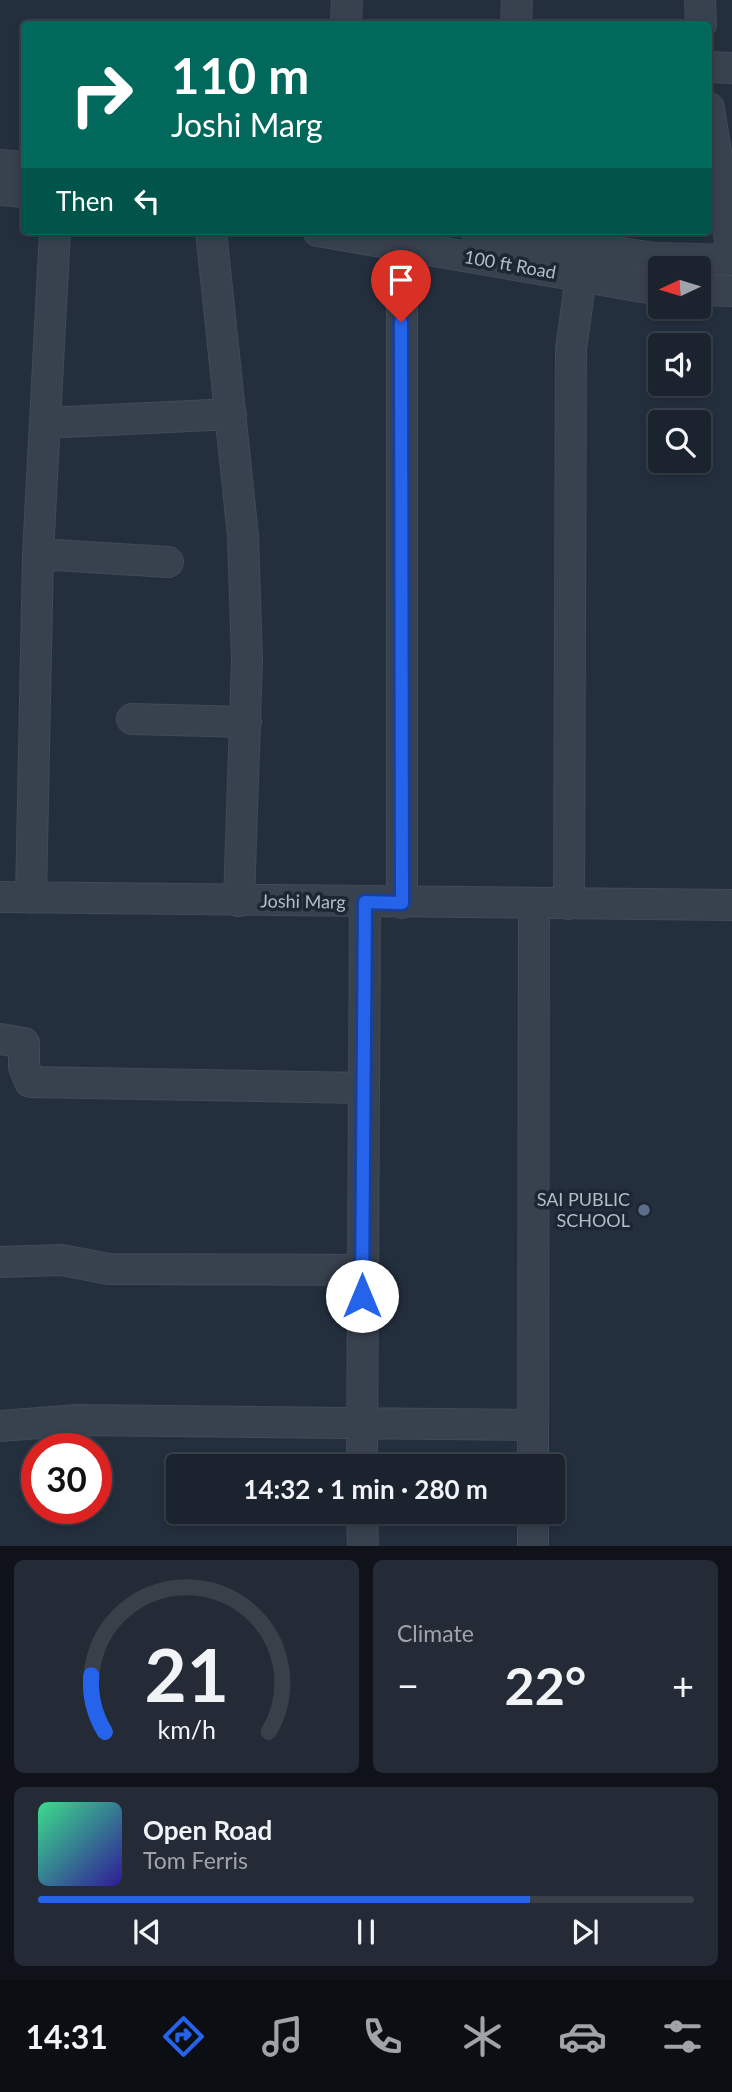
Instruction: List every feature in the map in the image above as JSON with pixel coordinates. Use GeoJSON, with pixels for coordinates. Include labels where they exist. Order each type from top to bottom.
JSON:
{"type":"FeatureCollection","features":[{"type":"Feature","properties":{"kind":"street"},"geometry":{"type":"LineString","coordinates":[[345,21],[347,0]]}},
{"type":"Feature","properties":{"kind":"street"},"geometry":{"type":"LineString","coordinates":[[516,21],[517,0]]}},
{"type":"Feature","properties":{"kind":"street"},"geometry":{"type":"LineString","coordinates":[[700,0],[701,21]]}},
{"type":"Feature","properties":{"kind":"street"},"geometry":{"type":"LineString","coordinates":[[712,67],[732,68]]}},
{"type":"Feature","properties":{"kind":"street"},"geometry":{"type":"LineString","coordinates":[[712,127],[732,253]]}},
{"type":"Feature","properties":{"kind":"street"},"geometry":{"type":"LineString","coordinates":[[0,165],[21,167]]}},
{"type":"Feature","properties":{"kind":"street"},"geometry":{"type":"LineString","coordinates":[[0,190],[21,192]]}},
{"type":"Feature","properties":{"kind":"street"},"geometry":{"type":"LineString","coordinates":[[31,898],[38,554],[55,235]]}},
{"type":"Feature","properties":{"kind":"street"},"geometry":{"type":"LineString","coordinates":[[211,235],[243,536],[247,660],[239,901]]}},
{"type":"Feature","properties":{"kind":"street","name":"100 ft Road"},"geometry":{"type":"LineString","coordinates":[[340,235],[648,288]]}},
{"type":"Feature","properties":{"kind":"street"},"geometry":{"type":"LineString","coordinates":[[512,235],[655,258],[732,260]]}},
{"type":"Feature","properties":{"kind":"street"},"geometry":{"type":"LineString","coordinates":[[402,246],[402,903]]}},
{"type":"Feature","properties":{"kind":"street"},"geometry":{"type":"LineString","coordinates":[[569,904],[571,349],[581,277]]}},
{"type":"Feature","properties":{"kind":"street"},"geometry":{"type":"LineString","coordinates":[[711,290],[732,291]]}},
{"type":"Feature","properties":{"kind":"street"},"geometry":{"type":"LineString","coordinates":[[45,423],[231,414]]}},
{"type":"Feature","properties":{"kind":"street"},"geometry":{"type":"LineString","coordinates":[[38,554],[168,562]]}},
{"type":"Feature","properties":{"kind":"street"},"geometry":{"type":"LineString","coordinates":[[132,719],[246,722]]}},
{"type":"Feature","properties":{"kind":"street","name":"Joshi Marg"},"geometry":{"type":"LineString","coordinates":[[0,897],[732,905]]}},
{"type":"Feature","properties":{"kind":"street"},"geometry":{"type":"LineString","coordinates":[[362,1454],[365,902]]}},
{"type":"Feature","properties":{"kind":"street"},"geometry":{"type":"LineString","coordinates":[[533,1454],[534,904]]}},
{"type":"Feature","properties":{"kind":"street"},"geometry":{"type":"LineString","coordinates":[[0,1039],[24,1043],[24,1068],[30,1082],[363,1088]]}},
{"type":"Feature","properties":{"kind":"street"},"geometry":{"type":"LineString","coordinates":[[0,1262],[61,1260],[109,1269],[361,1270]]}},
{"type":"Feature","properties":{"kind":"street"},"geometry":{"type":"LineString","coordinates":[[0,1426],[77,1420],[533,1425]]}},
{"type":"Feature","properties":{"kind":"street"},"geometry":{"type":"LineString","coordinates":[[362,1524],[363,1546]]}},
{"type":"Feature","properties":{"kind":"street"},"geometry":{"type":"LineString","coordinates":[[533,1524],[533,1546]]}},
{"type":"Feature","properties":{"kind":"place","name":"SAI PUBLIC SCHOOL"},"geometry":{"type":"Point","coordinates":[644,1210]}},
{"type":"Feature","properties":{"kind":"route"},"geometry":{"type":"LineString","coordinates":[[362,1296],[365,902],[402,903],[401,322]]}}]}
